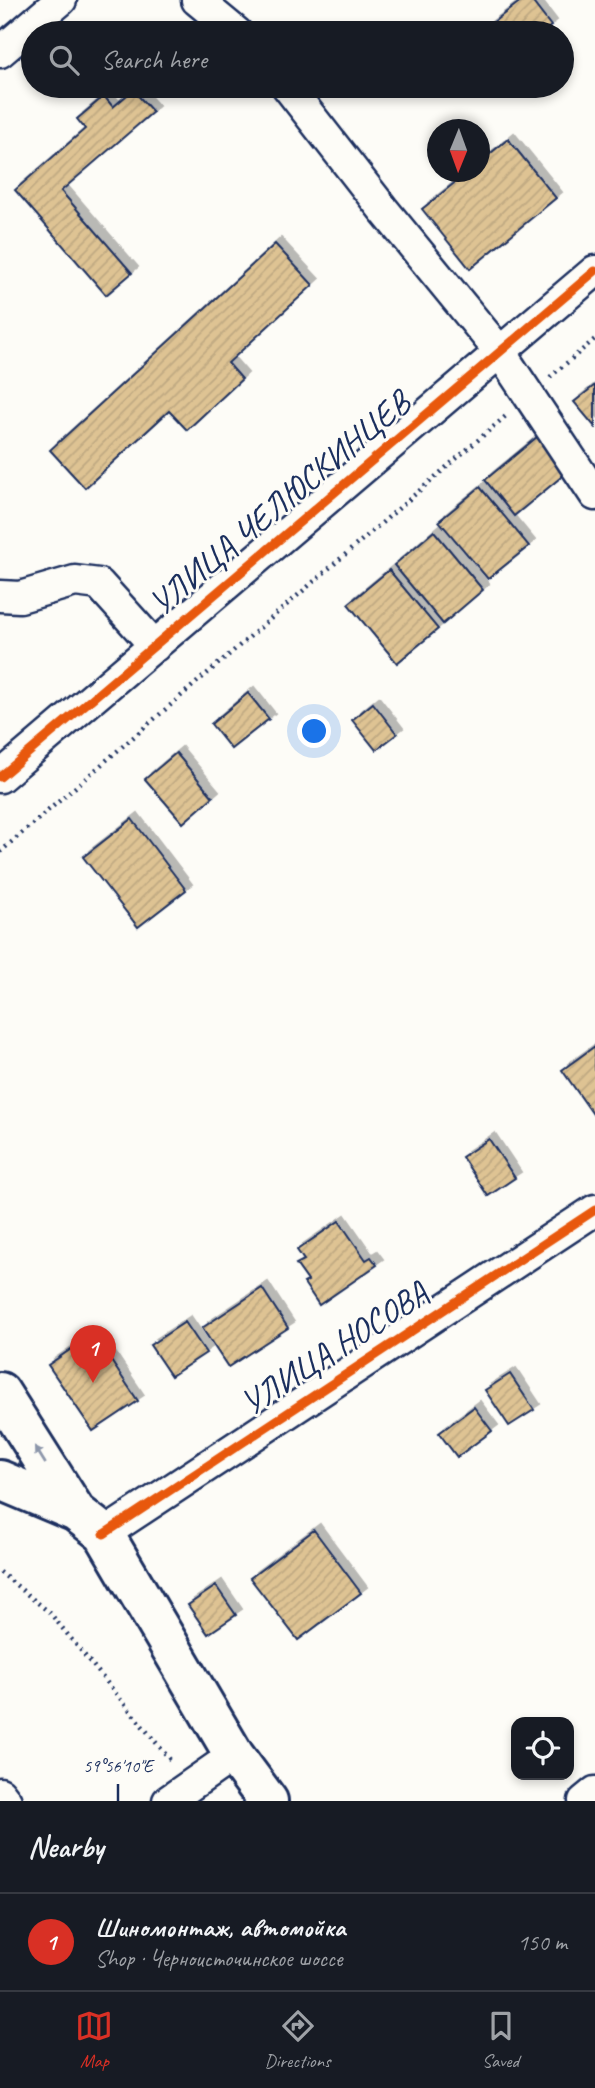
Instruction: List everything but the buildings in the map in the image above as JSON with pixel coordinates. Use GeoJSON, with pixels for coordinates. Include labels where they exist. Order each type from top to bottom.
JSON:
{"type":"FeatureCollection","features":[{"type":"Feature","properties":{"kind":"main road"},"geometry":{"type":"LineString","coordinates":[[0,1392],[90,1523],[234,1755],[268,1801]]}},
{"type":"Feature","properties":{"kind":"main road"},"geometry":{"type":"LineString","coordinates":[[0,1480],[90,1523]]}},
{"type":"Feature","properties":{"kind":"street"},"geometry":{"type":"LineString","coordinates":[[36,21],[61,0]]}},
{"type":"Feature","properties":{"kind":"street"},"geometry":{"type":"LineString","coordinates":[[197,0],[222,21]]}},
{"type":"Feature","properties":{"kind":"street"},"geometry":{"type":"LineString","coordinates":[[0,52],[21,34]]}},
{"type":"Feature","properties":{"kind":"street"},"geometry":{"type":"LineString","coordinates":[[296,98],[500,352],[595,495]]}},
{"type":"Feature","properties":{"kind":"street","name":"УЛИЦА ЧЕЛЮСКИНЦЕВ"},"geometry":{"type":"LineString","coordinates":[[0,777],[595,271]]}},
{"type":"Feature","properties":{"kind":"street"},"geometry":{"type":"LineString","coordinates":[[0,596],[20,597],[75,581],[99,584],[155,646]]}},
{"type":"Feature","properties":{"kind":"street","name":"УЛИЦА НОСОВА"},"geometry":{"type":"LineString","coordinates":[[90,1523],[595,1210]]}},
{"type":"Feature","properties":{"kind":"street"},"geometry":{"type":"LineString","coordinates":[[179,1792],[234,1755]]}},
{"type":"Feature","properties":{"kind":"street"},"geometry":{"type":"LineString","coordinates":[[584,1801],[595,1792]]}},
{"type":"Feature","properties":{"kind":"street"},"geometry":{"type":"LineString","coordinates":[[0,1793],[6,1801]]}},
{"type":"Feature","properties":{"kind":"path"},"geometry":{"type":"LineString","coordinates":[[0,852],[595,339]]}},
{"type":"Feature","properties":{"kind":"path"},"geometry":{"type":"LineString","coordinates":[[0,1572],[50,1613],[179,1792]]}},
{"type":"Feature","properties":{"kind":"cycle path"},"geometry":{"type":"LineString","coordinates":[[0,777],[595,271]]}},
{"type":"Feature","properties":{"kind":"cycle path"},"geometry":{"type":"LineString","coordinates":[[104,1534],[595,1210]]}},
{"type":"Feature","properties":{"kind":"place","name":"Шиномонтаж, автомойка"},"geometry":{"type":"Point","coordinates":[93,1383]}}]}
